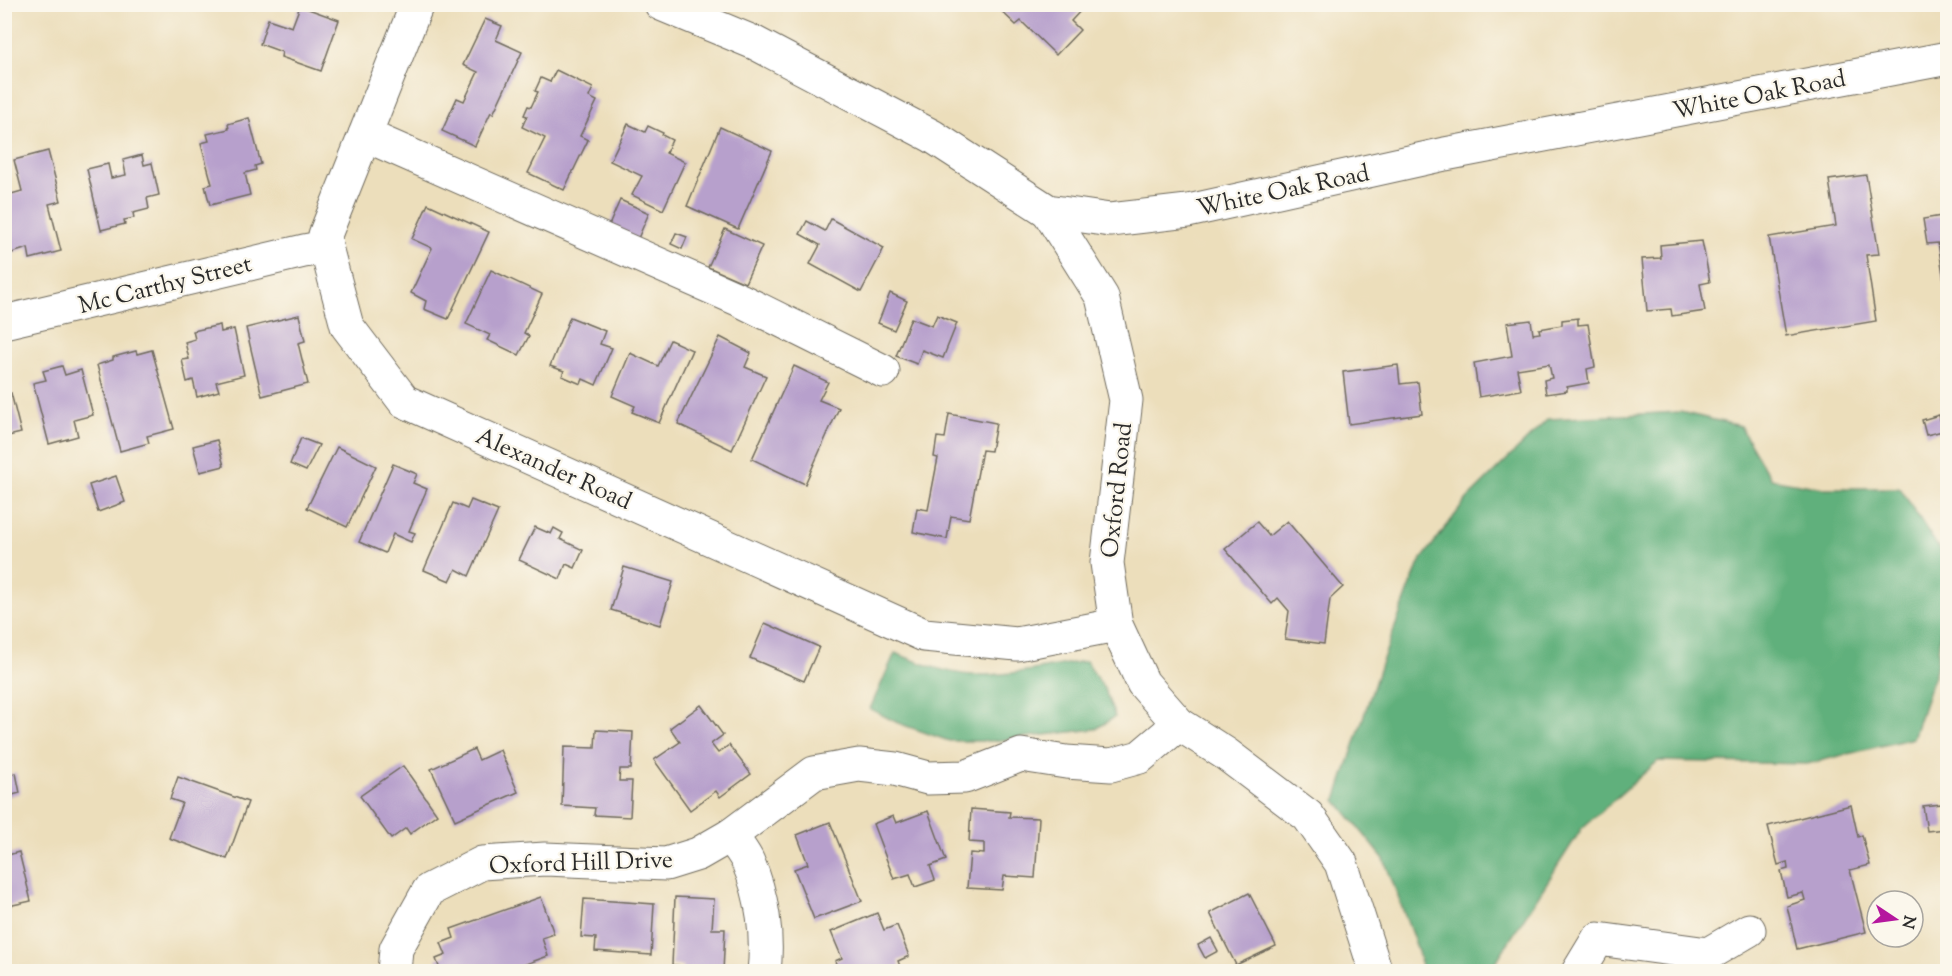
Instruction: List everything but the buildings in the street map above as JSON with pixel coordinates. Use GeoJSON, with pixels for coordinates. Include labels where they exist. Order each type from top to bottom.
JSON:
{"type":"FeatureCollection","features":[{"type":"Feature","properties":{"kind":"street","name":"Alexander Road"},"geometry":{"type":"LineString","coordinates":[[417,4],[327,226],[326,247],[347,326],[404,401],[924,635],[1017,644],[1116,625]]}},
{"type":"Feature","properties":{"kind":"street","name":"White Oak Road"},"geometry":{"type":"LineString","coordinates":[[661,4],[755,43],[932,136],[1048,211],[1110,220],[1188,211],[1445,154],[1947,58]]}},
{"type":"Feature","properties":{"kind":"street"},"geometry":{"type":"LineString","coordinates":[[364,135],[740,300],[883,371]]}},
{"type":"Feature","properties":{"kind":"street","name":"Oxford Road"},"geometry":{"type":"LineString","coordinates":[[1048,211],[1102,297],[1126,400],[1107,562],[1116,625],[1143,683],[1179,724],[1226,754],[1308,816],[1341,862],[1376,972]]}},
{"type":"Feature","properties":{"kind":"street","name":"Mc Carthy Street"},"geometry":{"type":"LineString","coordinates":[[4,322],[304,250],[326,247]]}},
{"type":"Feature","properties":{"kind":"street","name":"Oxford Hill Drive"},"geometry":{"type":"LineString","coordinates":[[394,972],[396,949],[429,891],[482,863],[544,859],[666,864],[698,854],[731,835],[814,773],[860,765],[895,769],[928,778],[965,777],[1021,755],[1066,762],[1111,765],[1140,757],[1179,724]]}},
{"type":"Feature","properties":{"kind":"street"},"geometry":{"type":"LineString","coordinates":[[731,835],[748,861],[758,891],[767,944],[764,972]]}},
{"type":"Feature","properties":{"kind":"street"},"geometry":{"type":"LineString","coordinates":[[1578,972],[1598,939],[1708,954],[1749,930]]}},
{"type":"Feature","properties":{"kind":"green space"},"geometry":{"type":"Polygon","coordinates":[[[1680,412],[1740,426],[1771,479],[1822,488],[1900,488],[1947,561],[1936,669],[1913,738],[1807,764],[1658,761],[1582,828],[1490,971],[1423,971],[1417,948],[1384,859],[1336,800],[1380,667],[1419,563],[1467,499],[1548,419],[1680,412]]]}},
{"type":"Feature","properties":{"kind":"green space"},"geometry":{"type":"Polygon","coordinates":[[[895,653],[944,670],[975,675],[1016,672],[1086,661],[1105,690],[1115,717],[1096,729],[993,741],[949,741],[898,723],[870,709],[895,653]]]}}]}
